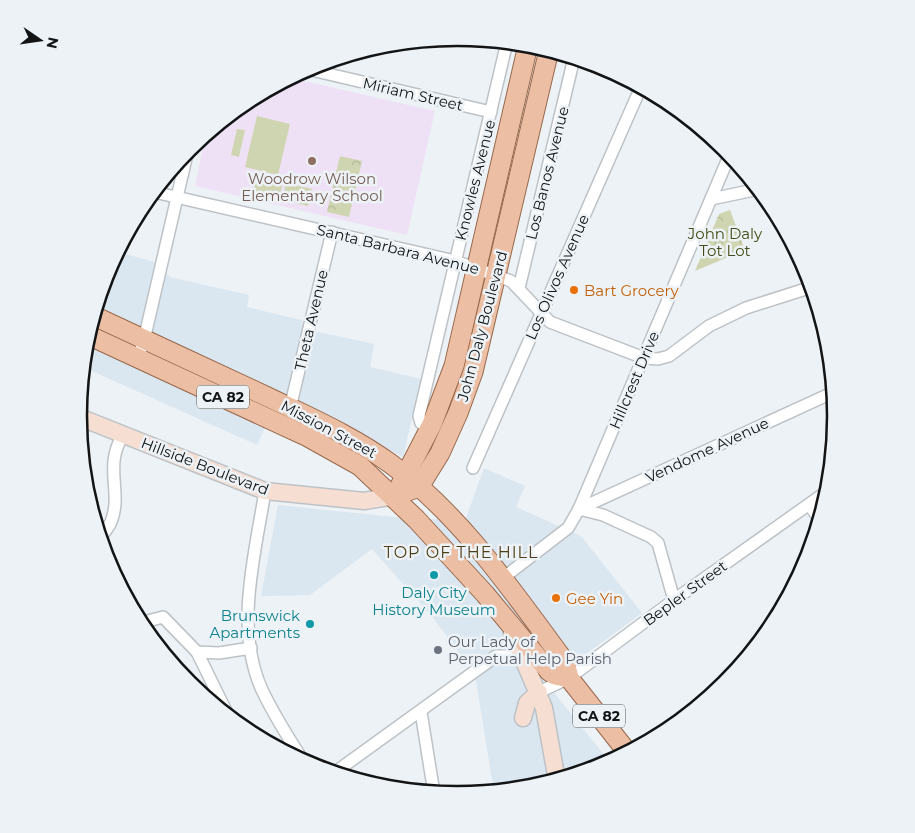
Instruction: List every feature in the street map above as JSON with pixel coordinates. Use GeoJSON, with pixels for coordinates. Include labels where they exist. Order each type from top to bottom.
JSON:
{"type":"FeatureCollection","features":[{"type":"Feature","properties":{"kind":"main road","name":"John Daly Boulevard"},"geometry":{"type":"LineString","coordinates":[[412,481],[429,430],[454,366],[526,52]]}},
{"type":"Feature","properties":{"kind":"main road","name":"John Daly Boulevard"},"geometry":{"type":"LineString","coordinates":[[412,481],[440,452],[466,393],[497,275],[548,58]]}},
{"type":"Feature","properties":{"kind":"main road","name":"Mission Street"},"geometry":{"type":"LineString","coordinates":[[95,338],[339,453],[360,466],[395,496],[485,594],[549,671],[555,675],[569,678],[565,662],[503,578],[412,481],[358,442],[101,319]]}},
{"type":"Feature","properties":{"kind":"main road","name":"Hillside Boulevard"},"geometry":{"type":"LineString","coordinates":[[87,420],[265,491],[364,501],[395,496]]}},
{"type":"Feature","properties":{"kind":"main road"},"geometry":{"type":"LineString","coordinates":[[395,496],[412,481]]}},
{"type":"Feature","properties":{"kind":"main road"},"geometry":{"type":"LineString","coordinates":[[485,594],[503,578]]}},
{"type":"Feature","properties":{"kind":"main road"},"geometry":{"type":"LineString","coordinates":[[508,624],[539,692],[548,725],[555,773]]}},
{"type":"Feature","properties":{"kind":"main road","name":"CA 82"},"geometry":{"type":"LineString","coordinates":[[569,678],[624,748]]}},
{"type":"Feature","properties":{"kind":"main road"},"geometry":{"type":"LineString","coordinates":[[523,718],[527,703],[539,692]]}},
{"type":"Feature","properties":{"kind":"street","name":"Knowles Avenue"},"geometry":{"type":"LineString","coordinates":[[429,430],[421,423],[419,416],[505,49]]}},
{"type":"Feature","properties":{"kind":"street","name":"Los Banos Avenue"},"geometry":{"type":"LineString","coordinates":[[519,288],[572,65]]}},
{"type":"Feature","properties":{"kind":"street","name":"Miriam Street"},"geometry":{"type":"LineString","coordinates":[[321,72],[491,112]]}},
{"type":"Feature","properties":{"kind":"street","name":"Los Olivos Avenue"},"geometry":{"type":"LineString","coordinates":[[473,468],[638,93]]}},
{"type":"Feature","properties":{"kind":"street","name":"Hillcrest Drive"},"geometry":{"type":"LineString","coordinates":[[503,578],[568,528],[579,509],[726,162]]}},
{"type":"Feature","properties":{"kind":"street"},"geometry":{"type":"LineString","coordinates":[[138,358],[144,340],[184,167]]}},
{"type":"Feature","properties":{"kind":"street"},"geometry":{"type":"LineString","coordinates":[[711,199],[751,191]]}},
{"type":"Feature","properties":{"kind":"street","name":"Santa Barbara Avenue"},"geometry":{"type":"LineString","coordinates":[[162,194],[455,260],[510,281],[519,288],[550,322],[644,358],[658,359],[669,356],[709,326],[746,308],[805,289]]}},
{"type":"Feature","properties":{"kind":"street","name":"Theta Avenue"},"geometry":{"type":"LineString","coordinates":[[290,408],[332,232]]}},
{"type":"Feature","properties":{"kind":"street","name":"Vendome Avenue"},"geometry":{"type":"LineString","coordinates":[[579,509],[827,395]]}},
{"type":"Feature","properties":{"kind":"street"},"geometry":{"type":"LineString","coordinates":[[105,531],[111,523],[115,508],[112,466],[115,447],[123,434]]}},
{"type":"Feature","properties":{"kind":"street"},"geometry":{"type":"LineString","coordinates":[[265,491],[248,595],[251,648],[261,689],[296,750]]}},
{"type":"Feature","properties":{"kind":"street","name":"Bepler Street"},"geometry":{"type":"LineString","coordinates":[[539,692],[569,678],[674,600],[818,499]]}},
{"type":"Feature","properties":{"kind":"street"},"geometry":{"type":"LineString","coordinates":[[810,506],[815,513]]}},
{"type":"Feature","properties":{"kind":"street"},"geometry":{"type":"LineString","coordinates":[[579,509],[602,515],[651,537],[658,543],[674,600]]}},
{"type":"Feature","properties":{"kind":"street"},"geometry":{"type":"LineString","coordinates":[[149,621],[163,617],[197,652],[221,702]]}},
{"type":"Feature","properties":{"kind":"street"},"geometry":{"type":"LineString","coordinates":[[197,652],[219,653],[251,648]]}},
{"type":"Feature","properties":{"kind":"street"},"geometry":{"type":"LineString","coordinates":[[341,768],[496,656],[511,656],[527,665]]}},
{"type":"Feature","properties":{"kind":"street"},"geometry":{"type":"LineString","coordinates":[[421,712],[433,786]]}},
{"type":"Feature","properties":{"kind":"shaded area","name":"Woodrow Wilson Elementary School"},"geometry":{"type":"Polygon","coordinates":[[[302,80],[435,111],[407,235],[195,186],[202,148],[213,138],[272,96],[302,80]]]}},
{"type":"Feature","properties":{"kind":"shaded area"},"geometry":{"type":"Polygon","coordinates":[[[125,254],[154,262],[170,277],[249,295],[247,307],[301,320],[318,332],[374,344],[370,367],[421,379],[403,457],[281,392],[257,445],[90,370],[94,344],[107,297],[125,254]]]}},
{"type":"Feature","properties":{"kind":"shaded area"},"geometry":{"type":"Polygon","coordinates":[[[484,468],[525,486],[516,507],[581,536],[642,613],[546,683],[605,756],[577,767],[530,780],[493,785],[476,681],[467,663],[434,619],[372,549],[310,595],[261,596],[278,505],[394,517],[465,521],[484,468]]]}},
{"type":"Feature","properties":{"kind":"green space"},"geometry":{"type":"Polygon","coordinates":[[[257,116],[290,124],[278,175],[245,167],[257,116]]]}},
{"type":"Feature","properties":{"kind":"green space"},"geometry":{"type":"Polygon","coordinates":[[[237,129],[245,130],[239,157],[231,155],[237,129]]]}},
{"type":"Feature","properties":{"kind":"green space"},"geometry":{"type":"Polygon","coordinates":[[[340,156],[362,161],[349,217],[327,212],[340,156]]]}},
{"type":"Feature","properties":{"kind":"green space"},"geometry":{"type":"Polygon","coordinates":[[[257,176],[283,182],[279,199],[253,193],[257,176]]]}},
{"type":"Feature","properties":{"kind":"green space"},"geometry":{"type":"Polygon","coordinates":[[[286,183],[312,189],[308,206],[282,200],[286,183]]]}},
{"type":"Feature","properties":{"kind":"green space","name":"John Daly Tot Lot"},"geometry":{"type":"Polygon","coordinates":[[[730,210],[745,250],[695,271],[719,214],[730,210]]]}},
{"type":"Feature","properties":{"kind":"place","name":"Woodrow Wilson Elementary School"},"geometry":{"type":"Point","coordinates":[312,161]}},
{"type":"Feature","properties":{"kind":"place","name":"Bart Grocery"},"geometry":{"type":"Point","coordinates":[574,290]}},
{"type":"Feature","properties":{"kind":"place","name":"Daly City History Museum"},"geometry":{"type":"Point","coordinates":[434,575]}},
{"type":"Feature","properties":{"kind":"place","name":"Gee Yin"},"geometry":{"type":"Point","coordinates":[556,598]}},
{"type":"Feature","properties":{"kind":"place","name":"Brunswick Apartments"},"geometry":{"type":"Point","coordinates":[310,624]}},
{"type":"Feature","properties":{"kind":"place","name":"Our Lady of Perpetual Help Parish"},"geometry":{"type":"Point","coordinates":[438,650]}},
{"type":"Feature","properties":{"kind":"district","name":"TOP OF THE HILL"},"geometry":{"type":"Point","coordinates":[461,552]}}]}
